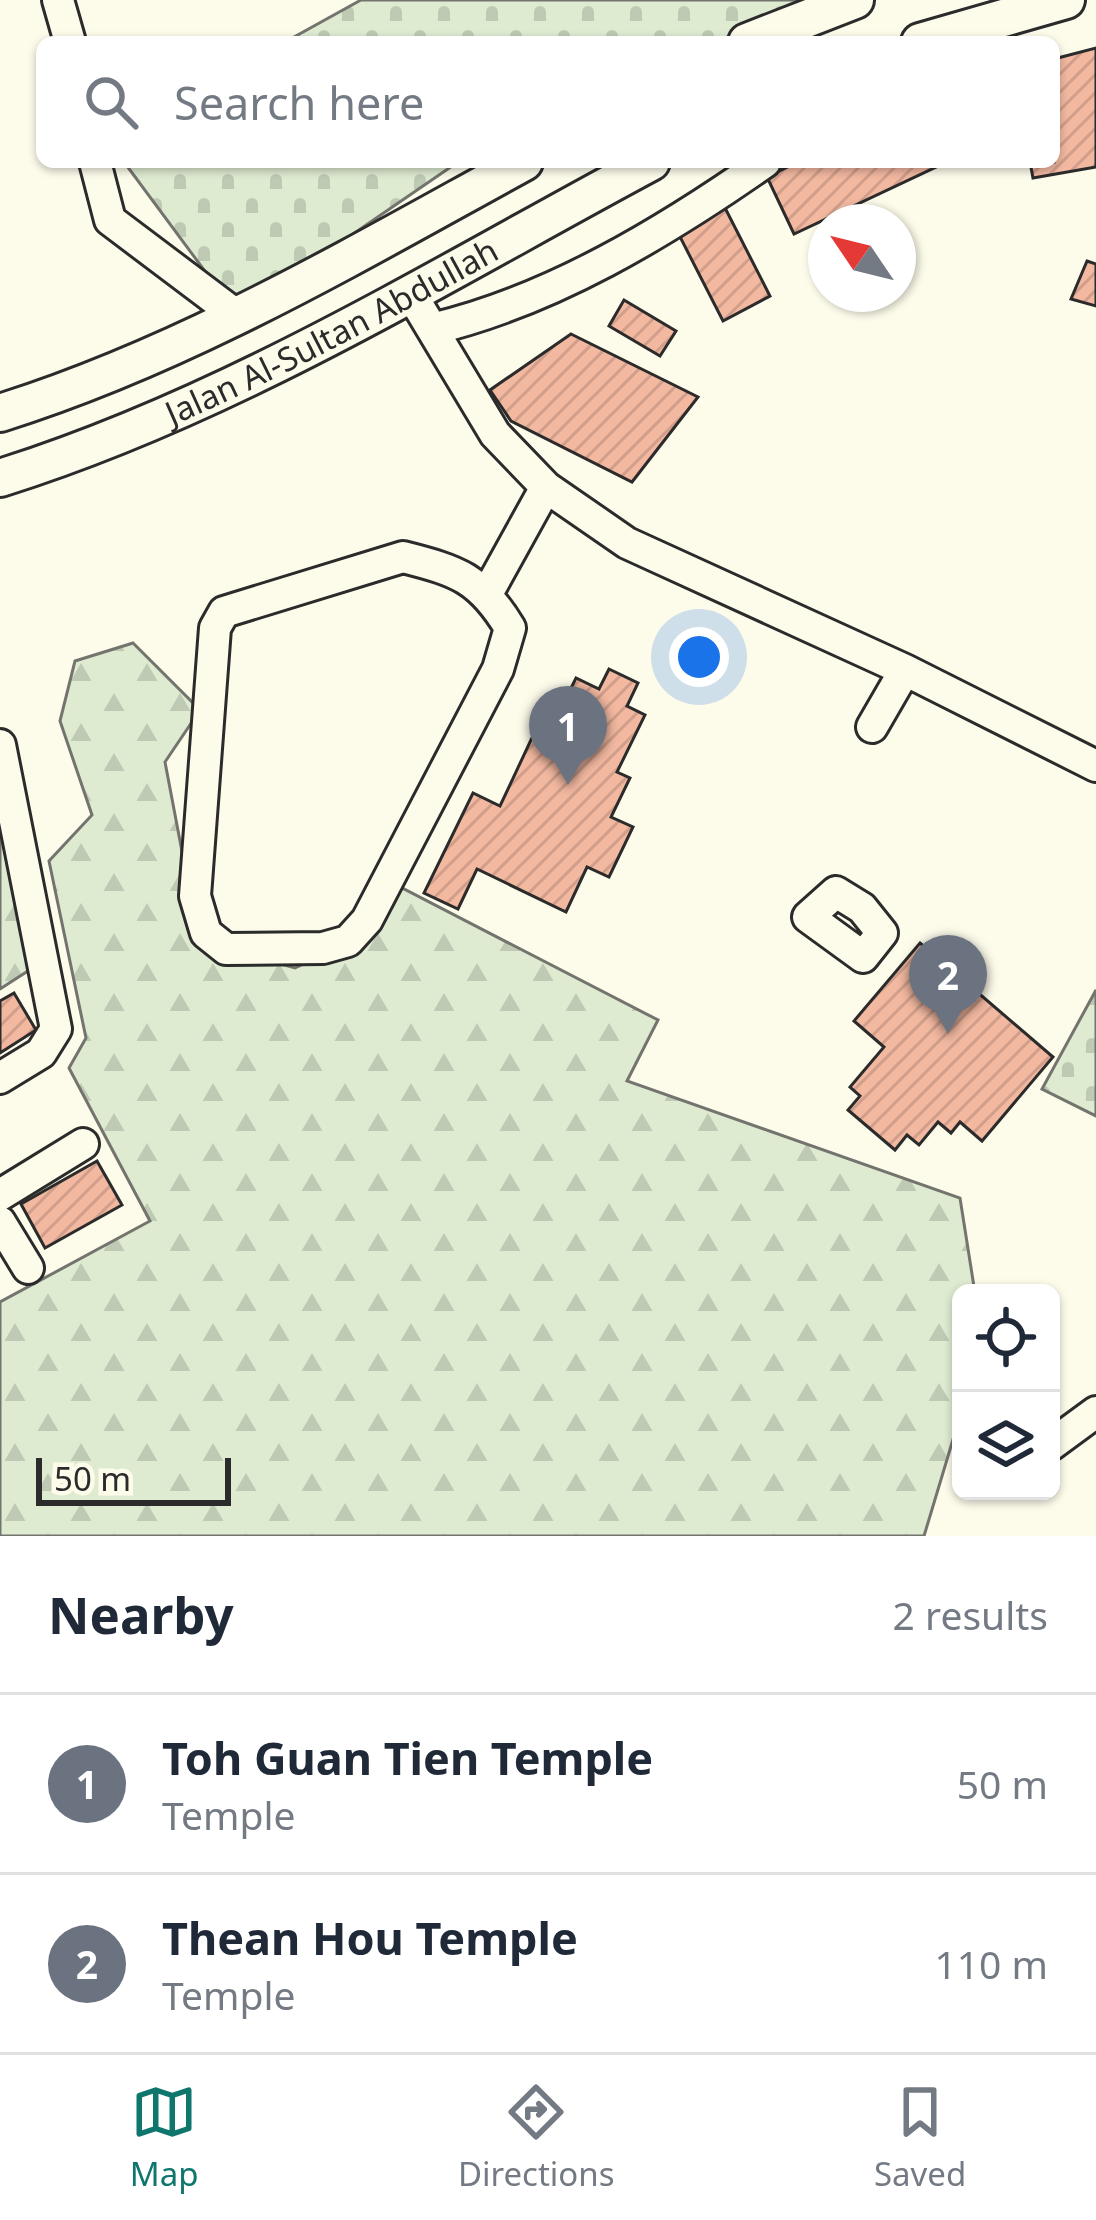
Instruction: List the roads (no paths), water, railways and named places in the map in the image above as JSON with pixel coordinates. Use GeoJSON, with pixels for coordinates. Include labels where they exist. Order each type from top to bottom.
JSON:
{"type":"FeatureCollection","features":[{"type":"Feature","properties":{"kind":"main road"},"geometry":{"type":"LineString","coordinates":[[762,36],[855,0]]}},
{"type":"Feature","properties":{"kind":"main road"},"geometry":{"type":"LineString","coordinates":[[941,36],[1066,0]]}},
{"type":"Feature","properties":{"kind":"main road","name":"Jalan Al-Sultan Abdullah"},"geometry":{"type":"LineString","coordinates":[[0,413],[86,386],[236,315],[513,168]]}},
{"type":"Feature","properties":{"kind":"main road","name":"Jalan Al-Sultan Abdullah"},"geometry":{"type":"LineString","coordinates":[[0,478],[103,446],[290,358],[640,168]]}},
{"type":"Feature","properties":{"kind":"lane"},"geometry":{"type":"LineString","coordinates":[[58,0],[68,36]]}},
{"type":"Feature","properties":{"kind":"lane"},"geometry":{"type":"LineString","coordinates":[[97,168],[110,220],[236,315]]}},
{"type":"Feature","properties":{"kind":"lane"},"geometry":{"type":"LineString","coordinates":[[432,329],[518,304],[587,269],[755,168]]}},
{"type":"Feature","properties":{"kind":"lane"},"geometry":{"type":"LineString","coordinates":[[411,294],[495,434],[546,487],[627,543],[904,670],[1096,766]]}},
{"type":"Feature","properties":{"kind":"lane"},"geometry":{"type":"LineString","coordinates":[[488,592],[546,487]]}},
{"type":"Feature","properties":{"kind":"lane"},"geometry":{"type":"LineString","coordinates":[[403,557],[439,566],[488,592],[510,628],[498,669],[367,920],[348,940],[323,948],[226,949],[206,933],[195,896],[209,656],[224,611],[403,557]]}},
{"type":"Feature","properties":{"kind":"lane"},"geometry":{"type":"LineString","coordinates":[[872,727],[904,670]]}},
{"type":"Feature","properties":{"kind":"lane"},"geometry":{"type":"LineString","coordinates":[[0,745],[56,1029],[41,1053],[0,1078]]}},
{"type":"Feature","properties":{"kind":"lane"},"geometry":{"type":"LineString","coordinates":[[0,1195],[83,1144]]}},
{"type":"Feature","properties":{"kind":"lane"},"geometry":{"type":"LineString","coordinates":[[0,1222],[28,1268]]}},
{"type":"Feature","properties":{"kind":"lane"},"geometry":{"type":"LineString","coordinates":[[1060,1438],[1096,1412]]}},
{"type":"Feature","properties":{"kind":"place","name":"Toh Guan Tien Temple"},"geometry":{"type":"Point","coordinates":[568,785]}},
{"type":"Feature","properties":{"kind":"place","name":"Thean Hou Temple"},"geometry":{"type":"Point","coordinates":[948,1034]}}]}
